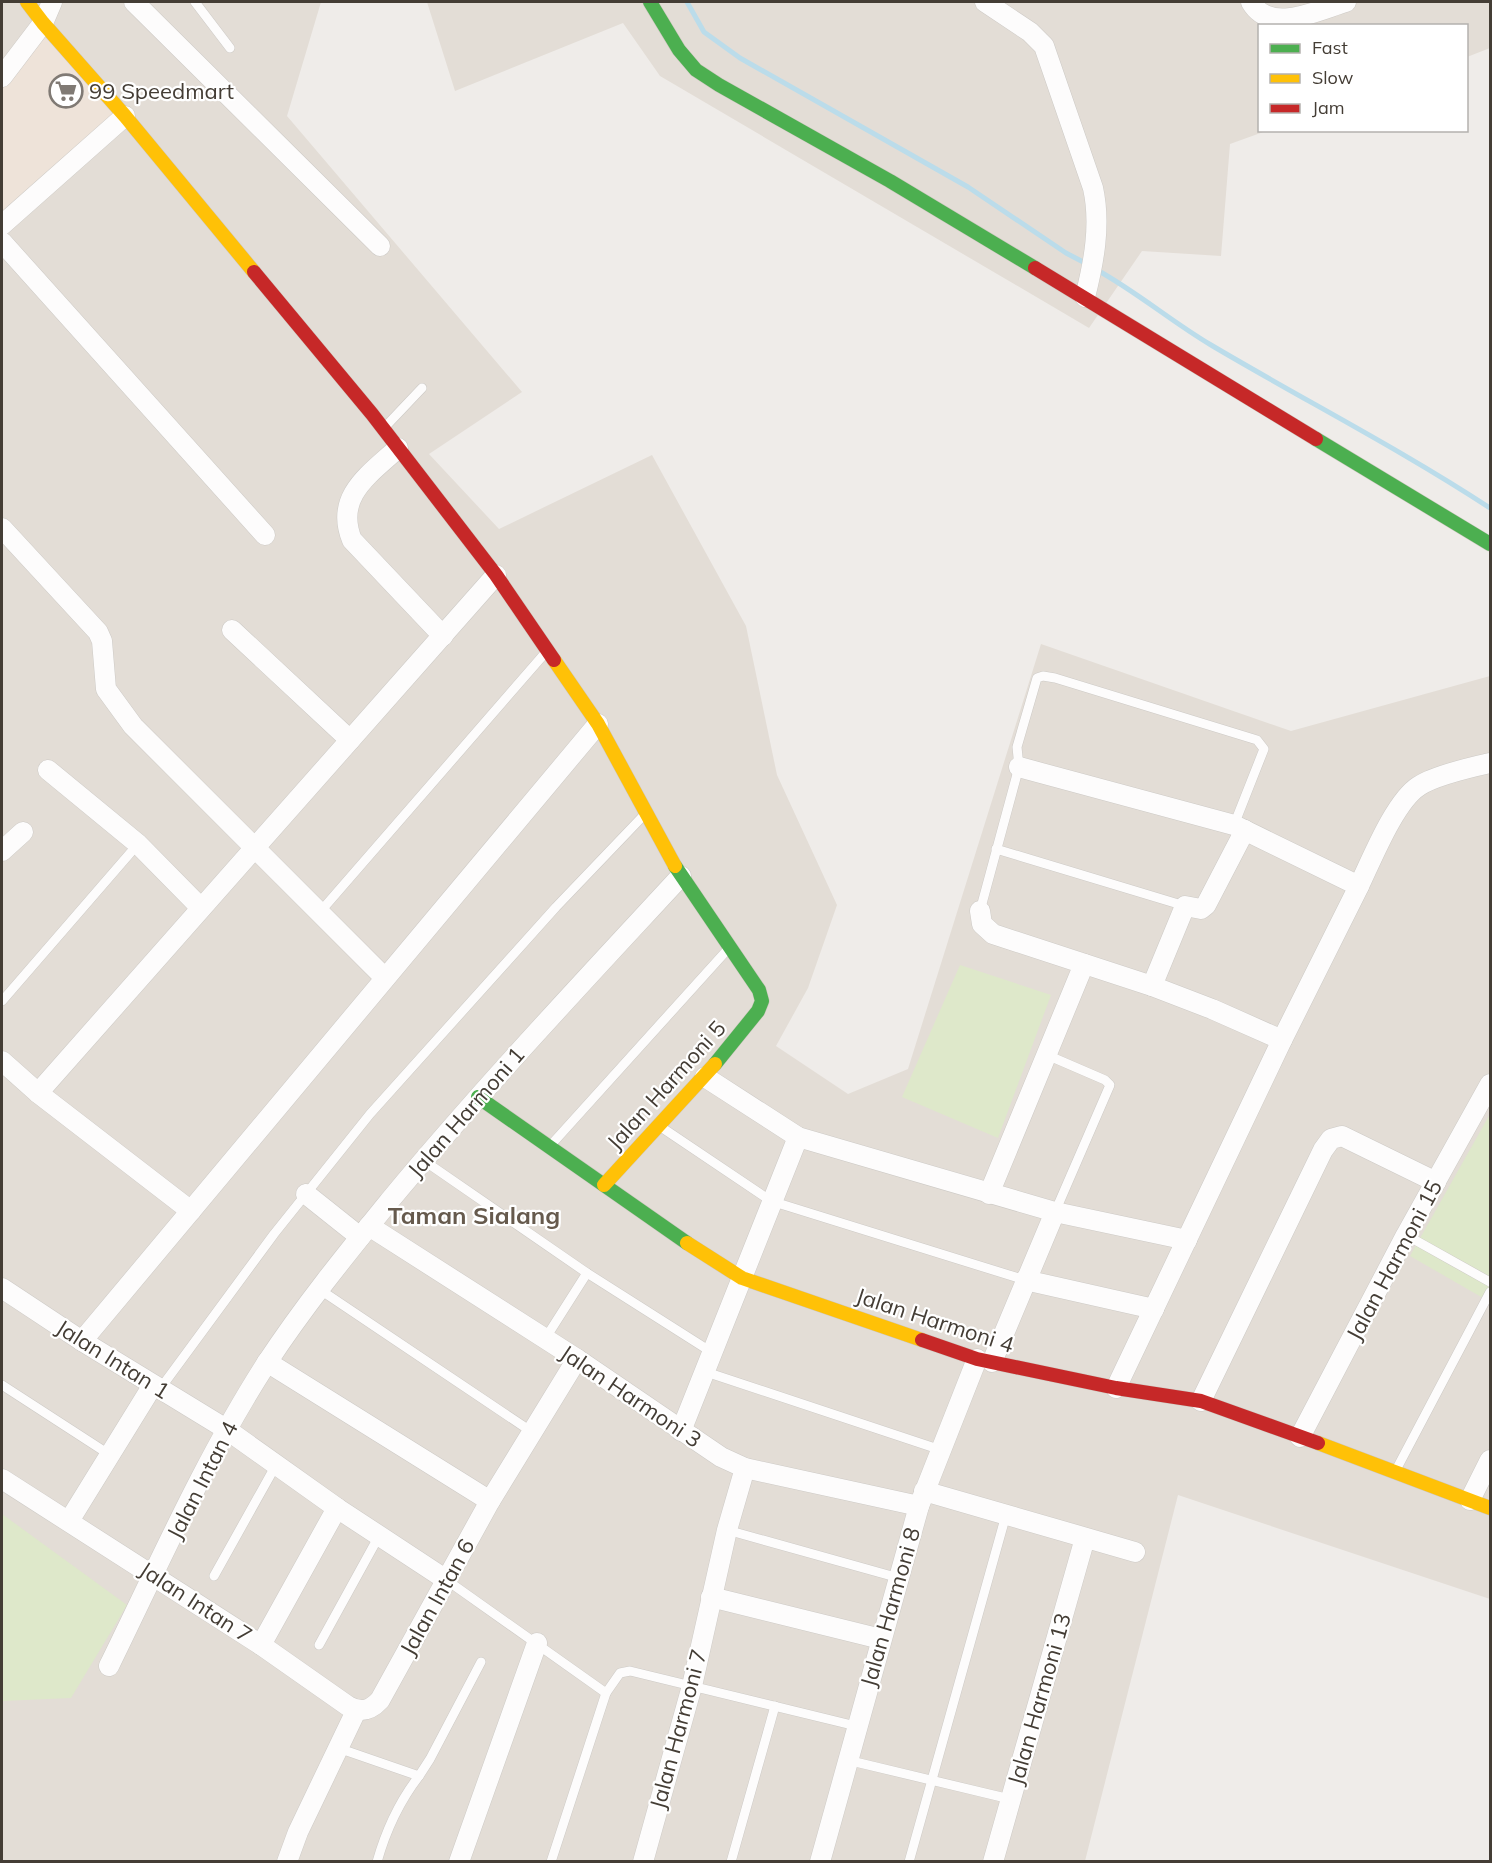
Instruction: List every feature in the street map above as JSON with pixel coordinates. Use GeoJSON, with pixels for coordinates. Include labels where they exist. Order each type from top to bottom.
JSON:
{"type":"FeatureCollection","features":[{"type":"Feature","properties":{"kind":"street"},"geometry":{"type":"LineString","coordinates":[[27,2],[125,116],[383,428],[496,575],[598,724],[681,876],[730,947]]}},
{"type":"Feature","properties":{"kind":"street"},"geometry":{"type":"LineString","coordinates":[[2,77],[43,23],[52,2]]}},
{"type":"Feature","properties":{"kind":"street"},"geometry":{"type":"LineString","coordinates":[[134,2],[380,246]]}},
{"type":"Feature","properties":{"kind":"street"},"geometry":{"type":"LineString","coordinates":[[650,2],[679,50],[696,70],[719,85],[890,181],[1491,544]]}},
{"type":"Feature","properties":{"kind":"street"},"geometry":{"type":"LineString","coordinates":[[985,2],[1030,32],[1044,46],[1093,188],[1097,206],[1094,249],[1085,297]]}},
{"type":"Feature","properties":{"kind":"street"},"geometry":{"type":"LineString","coordinates":[[1251,2],[1256,10],[1269,18],[1289,19],[1346,2]]}},
{"type":"Feature","properties":{"kind":"street"},"geometry":{"type":"LineString","coordinates":[[2,225],[125,116]]}},
{"type":"Feature","properties":{"kind":"street"},"geometry":{"type":"LineString","coordinates":[[2,243],[265,535]]}},
{"type":"Feature","properties":{"kind":"street"},"geometry":{"type":"LineString","coordinates":[[398,448],[352,493],[347,510],[348,529],[352,540],[443,636]]}},
{"type":"Feature","properties":{"kind":"street"},"geometry":{"type":"LineString","coordinates":[[2,528],[98,632],[103,646],[104,685],[134,726],[385,978]]}},
{"type":"Feature","properties":{"kind":"street"},"geometry":{"type":"LineString","coordinates":[[38,1093],[496,575]]}},
{"type":"Feature","properties":{"kind":"street"},"geometry":{"type":"LineString","coordinates":[[232,630],[350,740]]}},
{"type":"Feature","properties":{"kind":"street"},"geometry":{"type":"LineString","coordinates":[[82,1341],[598,724]]}},
{"type":"Feature","properties":{"kind":"street"},"geometry":{"type":"LineString","coordinates":[[1116,1388],[1282,1040],[1391,822],[1412,791],[1426,782],[1491,763]]}},
{"type":"Feature","properties":{"kind":"street"},"geometry":{"type":"LineString","coordinates":[[1019,766],[1239,828],[1359,886]]}},
{"type":"Feature","properties":{"kind":"street"},"geometry":{"type":"LineString","coordinates":[[48,770],[138,844],[201,908]]}},
{"type":"Feature","properties":{"kind":"street"},"geometry":{"type":"LineString","coordinates":[[1152,986],[1185,906],[1201,909],[1206,905],[1239,828]]}},
{"type":"Feature","properties":{"kind":"street"},"geometry":{"type":"LineString","coordinates":[[2,851],[23,832]]}},
{"type":"Feature","properties":{"kind":"street","name":"Jalan Harmoni 1"},"geometry":{"type":"LineString","coordinates":[[267,1362],[319,1289],[423,1160],[681,876]]}},
{"type":"Feature","properties":{"kind":"street"},"geometry":{"type":"LineString","coordinates":[[980,911],[982,924],[993,933],[1152,986],[1282,1040]]}},
{"type":"Feature","properties":{"kind":"street","name":"Jalan Harmoni 5"},"geometry":{"type":"LineString","coordinates":[[604,1185],[705,1077],[758,1011],[762,1001],[759,990],[730,947]]}},
{"type":"Feature","properties":{"kind":"street"},"geometry":{"type":"LineString","coordinates":[[989,1194],[1084,964]]}},
{"type":"Feature","properties":{"kind":"street"},"geometry":{"type":"LineString","coordinates":[[2,1061],[38,1093],[191,1211]]}},
{"type":"Feature","properties":{"kind":"street"},"geometry":{"type":"LineString","coordinates":[[705,1077],[798,1137],[1055,1212],[1186,1240]]}},
{"type":"Feature","properties":{"kind":"street","name":"Jalan Harmoni 15"},"geometry":{"type":"LineString","coordinates":[[1300,1437],[1406,1235],[1491,1084]]}},
{"type":"Feature","properties":{"kind":"street","name":"Jalan Harmoni 4"},"geometry":{"type":"LineString","coordinates":[[478,1097],[702,1253],[742,1278],[985,1361],[1116,1388],[1201,1401],[1253,1418],[1491,1508]]}},
{"type":"Feature","properties":{"kind":"street"},"geometry":{"type":"LineString","coordinates":[[1201,1401],[1323,1150],[1332,1139],[1342,1136],[1436,1182]]}},
{"type":"Feature","properties":{"kind":"street"},"geometry":{"type":"LineString","coordinates":[[681,1431],[798,1137]]}},
{"type":"Feature","properties":{"kind":"street","name":"Jalan Harmoni 3"},"geometry":{"type":"LineString","coordinates":[[306,1194],[545,1339],[721,1457],[745,1468],[1006,1515],[1135,1552]]}},
{"type":"Feature","properties":{"kind":"street","name":"Jalan Harmoni 8"},"geometry":{"type":"LineString","coordinates":[[820,1862],[921,1498],[941,1450],[1025,1280],[1055,1212]]}},
{"type":"Feature","properties":{"kind":"street"},"geometry":{"type":"LineString","coordinates":[[1025,1280],[1154,1309]]}},
{"type":"Feature","properties":{"kind":"street","name":"Jalan Intan 1"},"geometry":{"type":"LineString","coordinates":[[2,1288],[82,1341],[226,1429],[337,1508],[445,1579]]}},
{"type":"Feature","properties":{"kind":"street","name":"Jalan Intan 6"},"geometry":{"type":"LineString","coordinates":[[356,1711],[365,1711],[374,1707],[384,1692],[490,1501],[577,1359]]}},
{"type":"Feature","properties":{"kind":"street"},"geometry":{"type":"LineString","coordinates":[[267,1362],[490,1501]]}},
{"type":"Feature","properties":{"kind":"street","name":"Jalan Intan 4"},"geometry":{"type":"LineString","coordinates":[[110,1666],[226,1429],[267,1362]]}},
{"type":"Feature","properties":{"kind":"street"},"geometry":{"type":"LineString","coordinates":[[69,1521],[110,1455],[157,1387]]}},
{"type":"Feature","properties":{"kind":"street"},"geometry":{"type":"LineString","coordinates":[[1470,1500],[1491,1460]]}},
{"type":"Feature","properties":{"kind":"street","name":"Jalan Harmoni 7"},"geometry":{"type":"LineString","coordinates":[[643,1862],[692,1686],[727,1530],[745,1468]]}},
{"type":"Feature","properties":{"kind":"street","name":"Jalan Intan 7"},"geometry":{"type":"LineString","coordinates":[[2,1479],[261,1645],[356,1711]]}},
{"type":"Feature","properties":{"kind":"street"},"geometry":{"type":"LineString","coordinates":[[261,1645],[337,1508]]}},
{"type":"Feature","properties":{"kind":"street","name":"Jalan Harmoni 13"},"geometry":{"type":"LineString","coordinates":[[993,1862],[1085,1538]]}},
{"type":"Feature","properties":{"kind":"street"},"geometry":{"type":"LineString","coordinates":[[711,1597],[881,1639]]}},
{"type":"Feature","properties":{"kind":"street"},"geometry":{"type":"LineString","coordinates":[[459,1862],[537,1643]]}},
{"type":"Feature","properties":{"kind":"street"},"geometry":{"type":"LineString","coordinates":[[287,1862],[298,1832],[356,1711]]}},
{"type":"Feature","properties":{"kind":"lane"},"geometry":{"type":"LineString","coordinates":[[195,2],[230,48]]}},
{"type":"Feature","properties":{"kind":"lane"},"geometry":{"type":"LineString","coordinates":[[383,428],[422,388]]}},
{"type":"Feature","properties":{"kind":"lane"},"geometry":{"type":"LineString","coordinates":[[320,912],[547,650]]}},
{"type":"Feature","properties":{"kind":"lane"},"geometry":{"type":"LineString","coordinates":[[980,911],[1019,766],[1017,747],[1033,685],[1037,678],[1042,676],[1257,740],[1264,750],[1239,828]]}},
{"type":"Feature","properties":{"kind":"lane"},"geometry":{"type":"LineString","coordinates":[[157,1387],[274,1234],[393,1089],[556,907],[646,813]]}},
{"type":"Feature","properties":{"kind":"lane"},"geometry":{"type":"LineString","coordinates":[[2,1001],[138,844]]}},
{"type":"Feature","properties":{"kind":"lane"},"geometry":{"type":"LineString","coordinates":[[996,849],[1185,906]]}},
{"type":"Feature","properties":{"kind":"lane"},"geometry":{"type":"LineString","coordinates":[[549,1147],[730,947]]}},
{"type":"Feature","properties":{"kind":"lane"},"geometry":{"type":"LineString","coordinates":[[1047,1055],[1105,1080],[1110,1085],[1055,1212]]}},
{"type":"Feature","properties":{"kind":"lane"},"geometry":{"type":"LineString","coordinates":[[659,1126],[771,1201],[1025,1280]]}},
{"type":"Feature","properties":{"kind":"lane"},"geometry":{"type":"LineString","coordinates":[[423,1160],[587,1273],[713,1353]]}},
{"type":"Feature","properties":{"kind":"lane"},"geometry":{"type":"LineString","coordinates":[[1406,1235],[1491,1282]]}},
{"type":"Feature","properties":{"kind":"lane"},"geometry":{"type":"LineString","coordinates":[[545,1339],[587,1273]]}},
{"type":"Feature","properties":{"kind":"lane"},"geometry":{"type":"LineString","coordinates":[[319,1289],[532,1432]]}},
{"type":"Feature","properties":{"kind":"lane"},"geometry":{"type":"LineString","coordinates":[[1395,1472],[1491,1292]]}},
{"type":"Feature","properties":{"kind":"lane"},"geometry":{"type":"LineString","coordinates":[[706,1372],[941,1450]]}},
{"type":"Feature","properties":{"kind":"lane"},"geometry":{"type":"LineString","coordinates":[[2,1385],[110,1455]]}},
{"type":"Feature","properties":{"kind":"lane"},"geometry":{"type":"LineString","coordinates":[[214,1576],[276,1465]]}},
{"type":"Feature","properties":{"kind":"lane"},"geometry":{"type":"LineString","coordinates":[[909,1862],[1006,1515]]}},
{"type":"Feature","properties":{"kind":"lane"},"geometry":{"type":"LineString","coordinates":[[727,1530],[899,1578]]}},
{"type":"Feature","properties":{"kind":"lane"},"geometry":{"type":"LineString","coordinates":[[319,1645],[379,1536]]}},
{"type":"Feature","properties":{"kind":"lane"},"geometry":{"type":"LineString","coordinates":[[445,1579],[606,1693]]}},
{"type":"Feature","properties":{"kind":"lane"},"geometry":{"type":"LineString","coordinates":[[377,1862],[389,1825],[408,1790],[430,1759],[481,1662]]}},
{"type":"Feature","properties":{"kind":"lane"},"geometry":{"type":"LineString","coordinates":[[551,1862],[606,1693],[620,1673],[625,1671],[692,1686],[856,1726]]}},
{"type":"Feature","properties":{"kind":"lane"},"geometry":{"type":"LineString","coordinates":[[731,1862],[775,1706]]}},
{"type":"Feature","properties":{"kind":"lane"},"geometry":{"type":"LineString","coordinates":[[338,1748],[419,1776]]}},
{"type":"Feature","properties":{"kind":"lane"},"geometry":{"type":"LineString","coordinates":[[847,1760],[1010,1800]]}},
{"type":"Feature","properties":{"kind":"shaded area"},"geometry":{"type":"Polygon","coordinates":[[[2,2],[321,2],[287,116],[522,392],[429,454],[499,529],[652,455],[746,626],[777,775],[837,905],[808,988],[776,1046],[848,1094],[908,1069],[1041,644],[1291,731],[1490,676],[1490,1599],[1178,1495],[1085,1861],[2,1862],[2,2]]]}},
{"type":"Feature","properties":{"kind":"shaded area"},"geometry":{"type":"Polygon","coordinates":[[[427,2],[1490,2],[1490,48],[1468,57],[1468,24],[1258,24],[1258,132],[1263,132],[1230,144],[1221,256],[1142,251],[1089,328],[660,76],[623,23],[455,91],[427,2]]]}},
{"type":"Feature","properties":{"kind":"shaded area"},"geometry":{"type":"Polygon","coordinates":[[[35,22],[126,127],[2,236],[2,65],[35,22]]]}},
{"type":"Feature","properties":{"kind":"green space"},"geometry":{"type":"Polygon","coordinates":[[[960,965],[1051,995],[998,1138],[902,1097],[960,965]]]}},
{"type":"Feature","properties":{"kind":"green space"},"geometry":{"type":"Polygon","coordinates":[[[1490,1114],[1490,1302],[1410,1256],[1490,1114]]]}},
{"type":"Feature","properties":{"kind":"green space"},"geometry":{"type":"Polygon","coordinates":[[[2,1514],[127,1605],[71,1698],[2,1701],[2,1514]]]}},
{"type":"Feature","properties":{"kind":"waterway"},"geometry":{"type":"LineString","coordinates":[[687,2],[704,32],[740,58],[968,187],[1066,253],[1089,265]]}},
{"type":"Feature","properties":{"kind":"waterway"},"geometry":{"type":"LineString","coordinates":[[1097,270],[1211,345],[1387,445],[1490,508]]}},
{"type":"Feature","properties":{"kind":"traffic: fast"},"geometry":{"type":"LineString","coordinates":[[650,2],[679,50],[696,70],[890,181],[1035,268]]}},
{"type":"Feature","properties":{"kind":"traffic: fast"},"geometry":{"type":"LineString","coordinates":[[1316,439],[1490,544]]}},
{"type":"Feature","properties":{"kind":"traffic: fast"},"geometry":{"type":"LineString","coordinates":[[675,866],[759,990],[762,1001],[758,1011],[715,1064]]}},
{"type":"Feature","properties":{"kind":"traffic: fast"},"geometry":{"type":"LineString","coordinates":[[478,1097],[687,1243]]}},
{"type":"Feature","properties":{"kind":"traffic: slow"},"geometry":{"type":"LineString","coordinates":[[27,2],[254,272]]}},
{"type":"Feature","properties":{"kind":"traffic: slow"},"geometry":{"type":"LineString","coordinates":[[554,660],[598,724],[675,866]]}},
{"type":"Feature","properties":{"kind":"traffic: slow"},"geometry":{"type":"LineString","coordinates":[[604,1185],[715,1064]]}},
{"type":"Feature","properties":{"kind":"traffic: slow"},"geometry":{"type":"LineString","coordinates":[[687,1243],[742,1278],[922,1340]]}},
{"type":"Feature","properties":{"kind":"traffic: slow"},"geometry":{"type":"LineString","coordinates":[[1318,1443],[1490,1508]]}},
{"type":"Feature","properties":{"kind":"traffic: jam"},"geometry":{"type":"LineString","coordinates":[[1035,268],[1316,439]]}},
{"type":"Feature","properties":{"kind":"traffic: jam"},"geometry":{"type":"LineString","coordinates":[[254,272],[372,414],[496,575],[554,660]]}},
{"type":"Feature","properties":{"kind":"traffic: jam"},"geometry":{"type":"LineString","coordinates":[[922,1340],[977,1359],[1116,1388],[1201,1401],[1318,1443]]}},
{"type":"Feature","properties":{"kind":"place","name":"99 Speedmart"},"geometry":{"type":"Point","coordinates":[66,91]}},
{"type":"Feature","properties":{"kind":"district","name":"Taman Sialang"},"geometry":{"type":"Point","coordinates":[474,1216]}}]}
